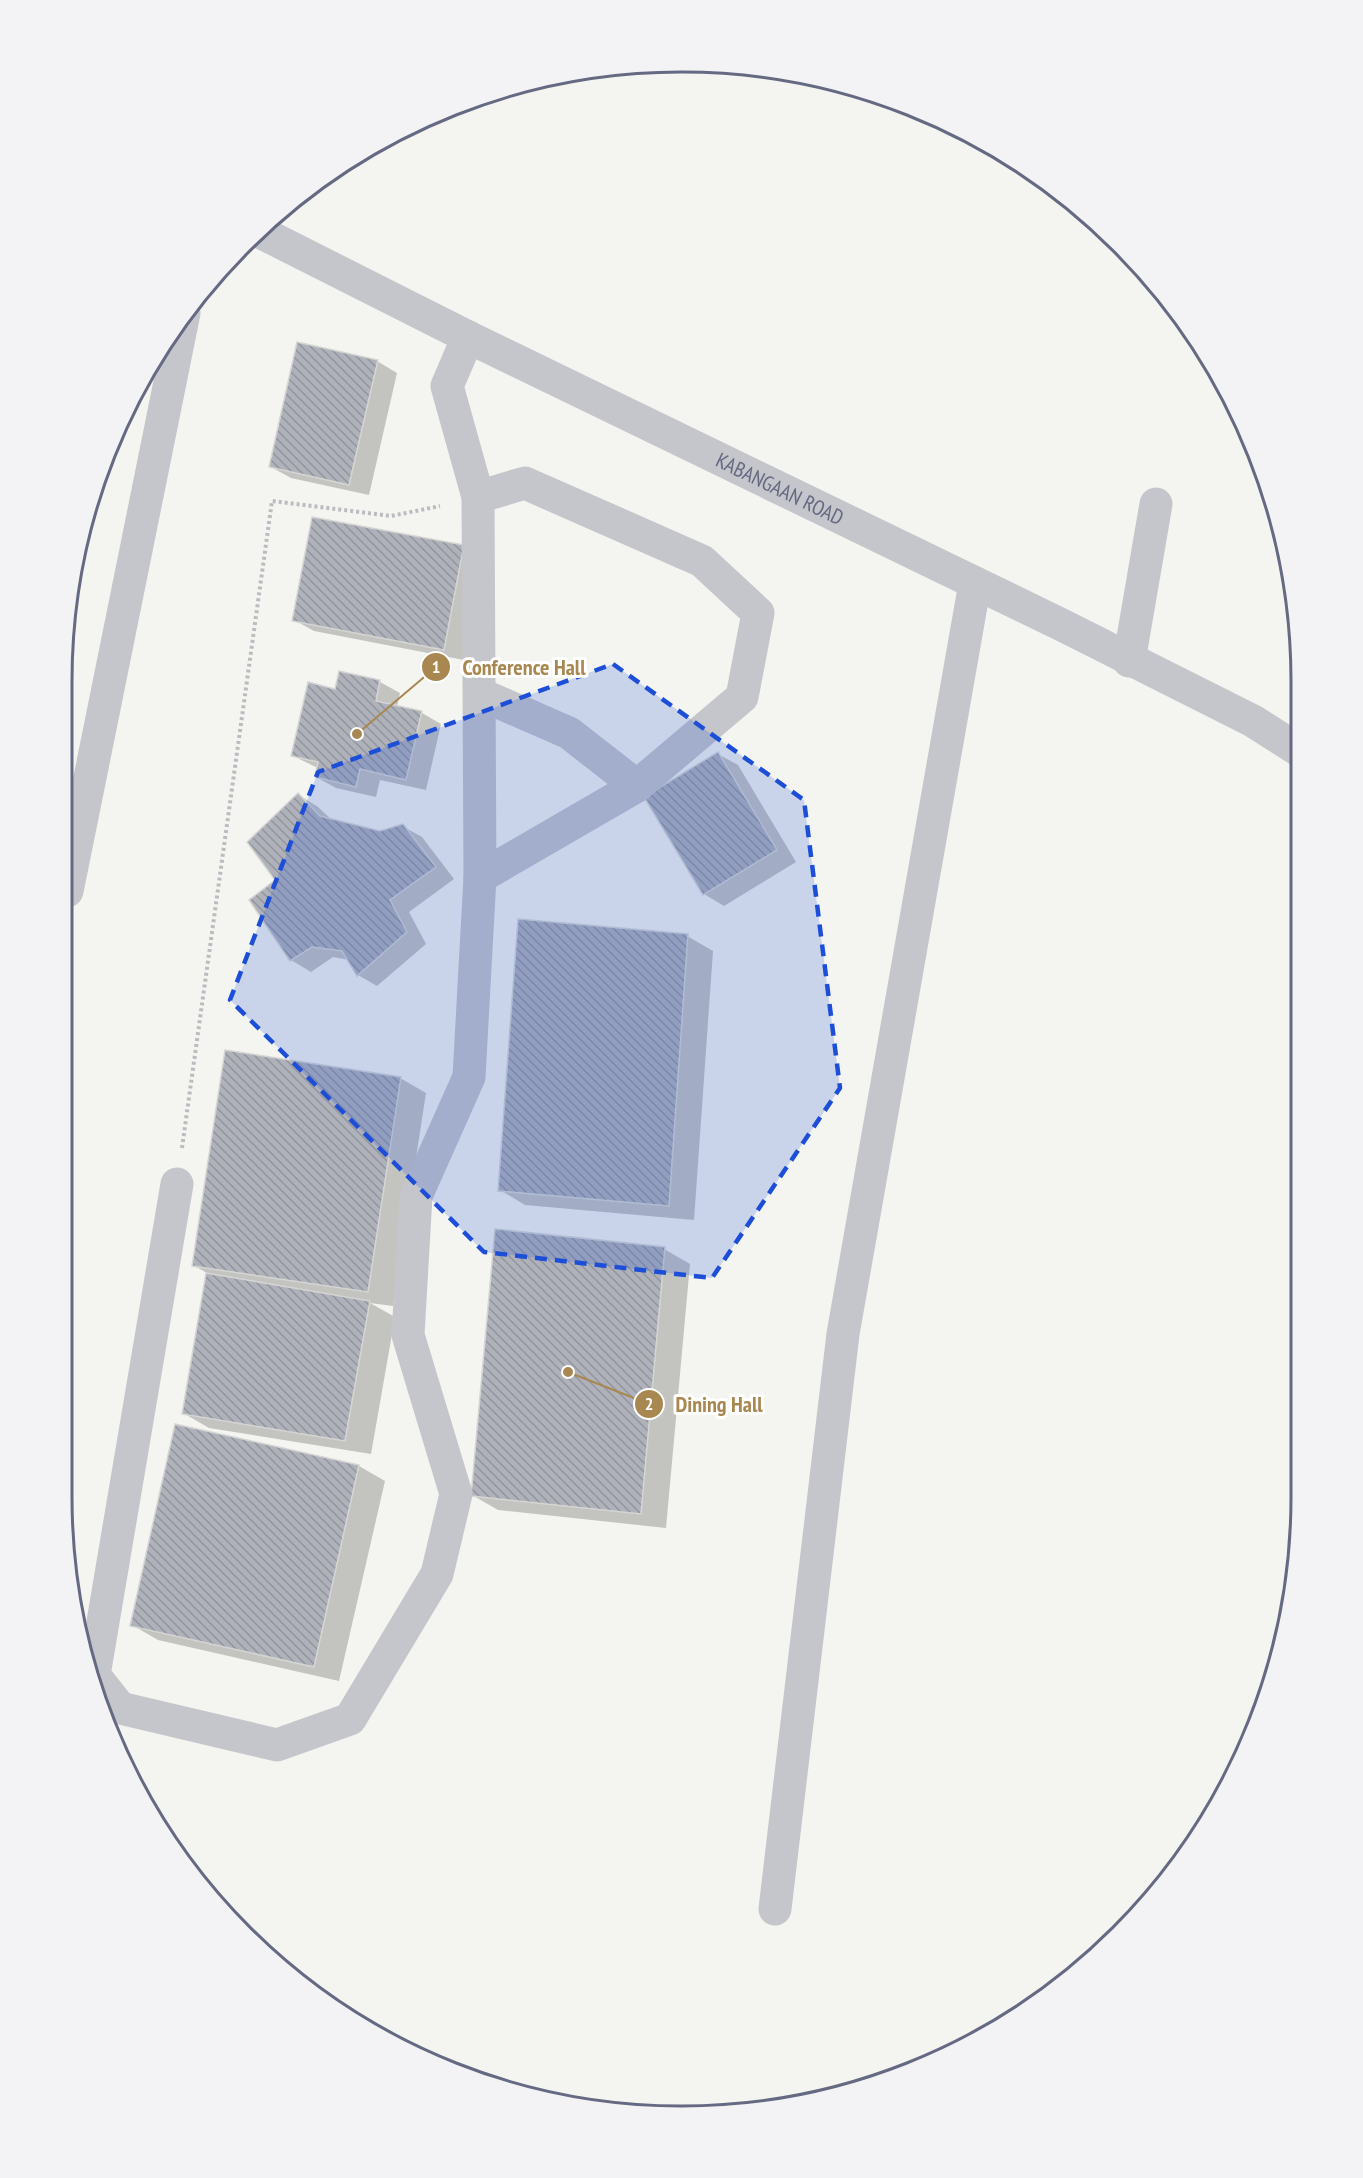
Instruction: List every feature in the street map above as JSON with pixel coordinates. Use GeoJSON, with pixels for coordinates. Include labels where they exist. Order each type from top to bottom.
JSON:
{"type":"FeatureCollection","features":[{"type":"Feature","properties":{"kind":"street","name":"KABANGAAN ROAD"},"geometry":{"type":"LineString","coordinates":[[267,236],[468,337],[975,583],[1253,722],[1291,745]]}},
{"type":"Feature","properties":{"kind":"street"},"geometry":{"type":"LineString","coordinates":[[72,866],[179,337]]}},
{"type":"Feature","properties":{"kind":"street"},"geometry":{"type":"LineString","coordinates":[[102,1684],[120,1708],[277,1745],[350,1719],[437,1574],[456,1494],[408,1335],[416,1196],[469,1077],[480,877],[478,497],[447,386],[468,337]]}},
{"type":"Feature","properties":{"kind":"street"},"geometry":{"type":"LineString","coordinates":[[478,497],[525,483],[702,561],[758,613],[742,697],[637,786],[480,877]]}},
{"type":"Feature","properties":{"kind":"street"},"geometry":{"type":"LineString","coordinates":[[1129,661],[1156,504]]}},
{"type":"Feature","properties":{"kind":"street"},"geometry":{"type":"LineString","coordinates":[[775,1909],[843,1334],[975,583]]}},
{"type":"Feature","properties":{"kind":"street"},"geometry":{"type":"LineString","coordinates":[[480,694],[569,733],[637,786]]}},
{"type":"Feature","properties":{"kind":"street"},"geometry":{"type":"LineString","coordinates":[[96,1664],[177,1184]]}},
{"type":"Feature","properties":{"kind":"path"},"geometry":{"type":"LineString","coordinates":[[177,1184],[272,501],[391,516],[478,497]]}},
{"type":"Feature","properties":{"kind":"highlighted area"},"geometry":{"type":"Polygon","coordinates":[[[613,664],[804,800],[840,1088],[712,1278],[484,1252],[230,1000],[318,772],[613,664]]]}},
{"type":"Feature","properties":{"kind":"building"},"geometry":{"type":"Polygon","coordinates":[[[297,342],[378,360],[349,485],[269,467],[297,342]]]}},
{"type":"Feature","properties":{"kind":"building"},"geometry":{"type":"Polygon","coordinates":[[[312,517],[464,545],[444,650],[292,621],[312,517]]]}},
{"type":"Feature","properties":{"kind":"building"},"geometry":{"type":"Polygon","coordinates":[[[339,671],[380,680],[376,701],[422,711],[406,780],[360,769],[356,787],[315,777],[318,762],[291,756],[308,682],[335,689],[339,671]]]}},
{"type":"Feature","properties":{"kind":"building"},"geometry":{"type":"Polygon","coordinates":[[[718,752],[777,850],[703,895],[644,797],[718,752]]]}},
{"type":"Feature","properties":{"kind":"building"},"geometry":{"type":"Polygon","coordinates":[[[298,793],[320,816],[380,831],[403,824],[436,867],[390,900],[407,932],[357,976],[342,951],[312,947],[290,961],[249,900],[275,880],[247,842],[298,793]]]}},
{"type":"Feature","properties":{"kind":"building"},"geometry":{"type":"Polygon","coordinates":[[[518,919],[688,934],[669,1206],[498,1191],[518,919]]]}},
{"type":"Feature","properties":{"kind":"building"},"geometry":{"type":"Polygon","coordinates":[[[225,1050],[401,1077],[368,1292],[192,1266],[225,1050]]]}},
{"type":"Feature","properties":{"kind":"building"},"geometry":{"type":"Polygon","coordinates":[[[495,1229],[665,1247],[641,1514],[471,1496],[495,1229]]]}},
{"type":"Feature","properties":{"kind":"building"},"geometry":{"type":"Polygon","coordinates":[[[206,1273],[370,1301],[345,1441],[182,1414],[206,1273]]]}},
{"type":"Feature","properties":{"kind":"building"},"geometry":{"type":"Polygon","coordinates":[[[175,1424],[359,1465],[314,1667],[130,1626],[175,1424]]]}},
{"type":"Feature","properties":{"kind":"place","name":"Conference Hall"},"geometry":{"type":"Point","coordinates":[357,734]}},
{"type":"Feature","properties":{"kind":"place","name":"Dining Hall"},"geometry":{"type":"Point","coordinates":[568,1372]}}]}
